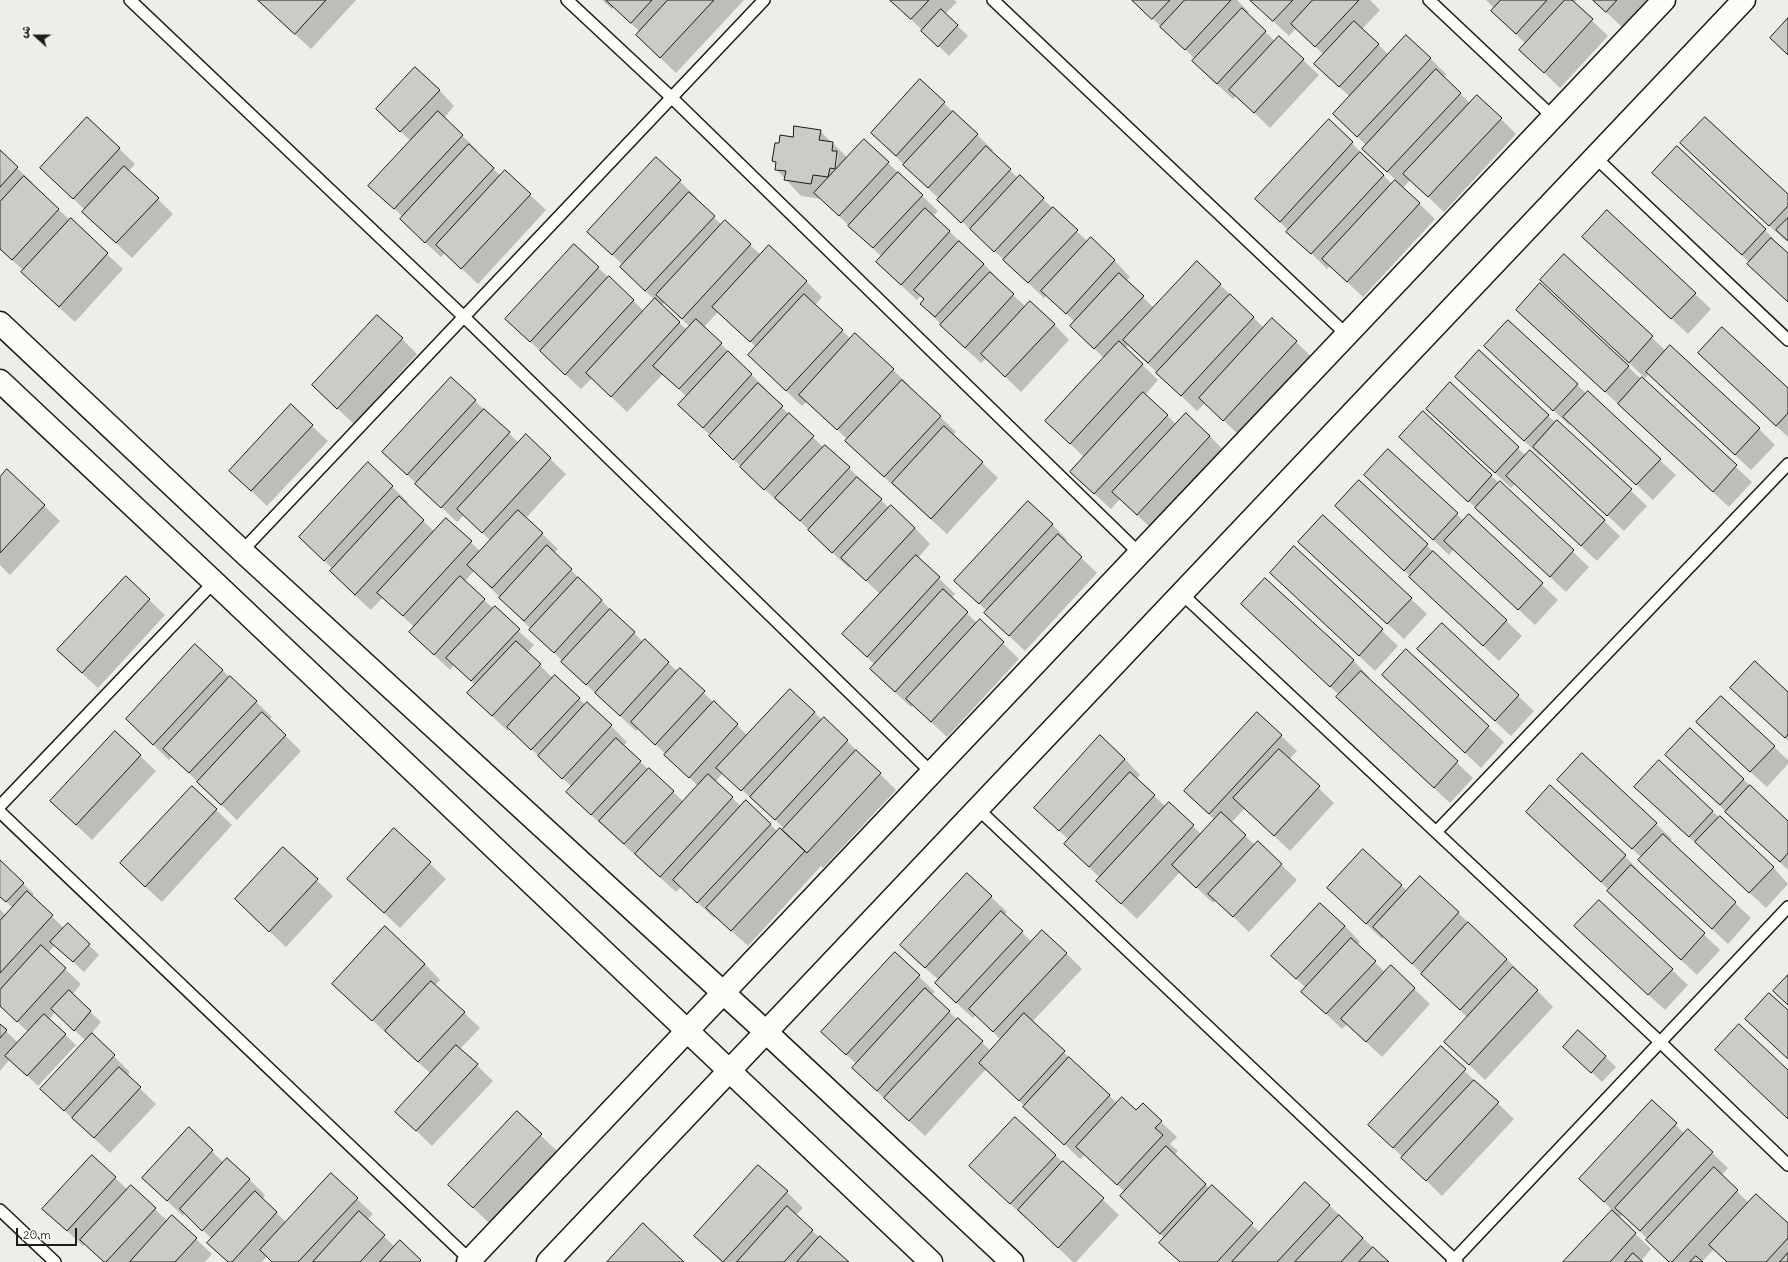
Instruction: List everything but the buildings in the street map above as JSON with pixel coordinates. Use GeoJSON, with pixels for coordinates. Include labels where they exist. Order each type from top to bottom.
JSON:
{"type":"FeatureCollection","features":[{"type":"Feature","properties":{"kind":"street"},"geometry":{"type":"LineString","coordinates":[[469,1261],[1664,0]]}},
{"type":"Feature","properties":{"kind":"street"},"geometry":{"type":"LineString","coordinates":[[548,1262],[1744,0]]}},
{"type":"Feature","properties":{"kind":"street"},"geometry":{"type":"LineString","coordinates":[[0,323],[242,551],[766,1032],[1012,1262]]}},
{"type":"Feature","properties":{"kind":"street"},"geometry":{"type":"LineString","coordinates":[[0,381],[931,1262]]}},
{"type":"Feature","properties":{"kind":"lane"},"geometry":{"type":"LineString","coordinates":[[130,0],[463,316],[932,773]]}},
{"type":"Feature","properties":{"kind":"lane"},"geometry":{"type":"LineString","coordinates":[[567,0],[671,97],[1140,554]]}},
{"type":"Feature","properties":{"kind":"lane"},"geometry":{"type":"LineString","coordinates":[[242,551],[764,0]]}},
{"type":"Feature","properties":{"kind":"lane"},"geometry":{"type":"LineString","coordinates":[[993,0],[1347,335]]}},
{"type":"Feature","properties":{"kind":"lane"},"geometry":{"type":"LineString","coordinates":[[1429,0],[1553,117]]}},
{"type":"Feature","properties":{"kind":"lane"},"geometry":{"type":"LineString","coordinates":[[1595,157],[1788,340]]}},
{"type":"Feature","properties":{"kind":"lane"},"geometry":{"type":"LineString","coordinates":[[1436,832],[1788,464]]}},
{"type":"Feature","properties":{"kind":"lane"},"geometry":{"type":"LineString","coordinates":[[0,806],[214,582]]}},
{"type":"Feature","properties":{"kind":"lane"},"geometry":{"type":"LineString","coordinates":[[1182,594],[1660,1042],[1788,1165]]}},
{"type":"Feature","properties":{"kind":"lane"},"geometry":{"type":"LineString","coordinates":[[978,809],[1455,1261],[1788,907]]}},
{"type":"Feature","properties":{"kind":"lane"},"geometry":{"type":"LineString","coordinates":[[0,812],[469,1261]]}},
{"type":"Feature","properties":{"kind":"lane"},"geometry":{"type":"LineString","coordinates":[[0,1210],[55,1262]]}},
{"type":"Feature","properties":{"kind":"shaded area"},"geometry":{"type":"Polygon","coordinates":[[[0,0],[1788,0],[1788,1262],[0,1262],[0,0]]]}}]}
